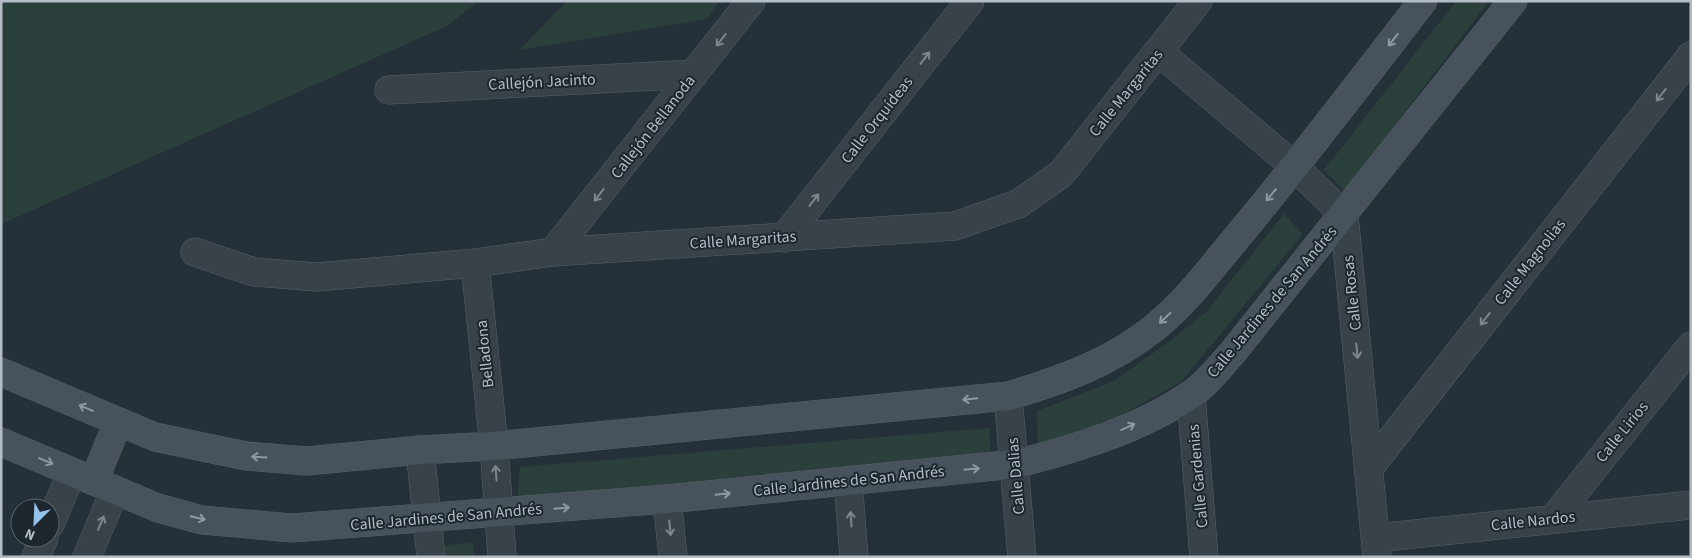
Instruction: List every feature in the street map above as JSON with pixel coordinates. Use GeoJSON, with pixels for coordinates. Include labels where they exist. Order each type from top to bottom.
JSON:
{"type":"FeatureCollection","features":[{"type":"Feature","properties":{"kind":"street","name":"Callejón Bellanoda"},"geometry":{"type":"LineString","coordinates":[[553,252],[751,1]]}},
{"type":"Feature","properties":{"kind":"street","name":"Calle Orquídeas"},"geometry":{"type":"LineString","coordinates":[[784,238],[970,1]]}},
{"type":"Feature","properties":{"kind":"street","name":"Calle Margaritas"},"geometry":{"type":"LineString","coordinates":[[196,252],[254,272],[316,277],[475,263],[553,252],[955,226],[1018,204],[1061,174],[1160,52],[1198,1]]}},
{"type":"Feature","properties":{"kind":"street"},"geometry":{"type":"LineString","coordinates":[[1,372],[155,437],[246,456],[307,461],[420,450],[494,446],[1008,396],[1043,386],[1085,370],[1123,350],[1154,328],[1182,302],[1295,167],[1423,1]]}},
{"type":"Feature","properties":{"kind":"street","name":"Calle Jardines de San Andrés"},"geometry":{"type":"LineString","coordinates":[[1,442],[158,508],[193,517],[246,525],[292,528],[499,513],[848,482],[1016,464],[1061,453],[1105,437],[1191,395],[1233,352],[1513,1]]}},
{"type":"Feature","properties":{"kind":"street"},"geometry":{"type":"LineString","coordinates":[[1160,52],[1295,167],[1344,215]]}},
{"type":"Feature","properties":{"kind":"street","name":"Calle Magnolias"},"geometry":{"type":"LineString","coordinates":[[1368,468],[1691,56]]}},
{"type":"Feature","properties":{"kind":"street","name":"Callejón Jacinto"},"geometry":{"type":"LineString","coordinates":[[389,90],[694,74]]}},
{"type":"Feature","properties":{"kind":"street","name":"Calle Rosas"},"geometry":{"type":"LineString","coordinates":[[1344,215],[1376,547]]}},
{"type":"Feature","properties":{"kind":"street","name":"Belladona"},"geometry":{"type":"LineString","coordinates":[[475,263],[494,446],[502,557]]}},
{"type":"Feature","properties":{"kind":"street","name":"Calle Lirios"},"geometry":{"type":"LineString","coordinates":[[1553,519],[1691,346]]}},
{"type":"Feature","properties":{"kind":"street","name":"Calle Gardenias"},"geometry":{"type":"LineString","coordinates":[[1191,395],[1204,557]]}},
{"type":"Feature","properties":{"kind":"street","name":"Calle Dalias"},"geometry":{"type":"LineString","coordinates":[[1008,396],[1016,464],[1022,557]]}},
{"type":"Feature","properties":{"kind":"street"},"geometry":{"type":"LineString","coordinates":[[86,557],[94,481],[118,422]]}},
{"type":"Feature","properties":{"kind":"street"},"geometry":{"type":"LineString","coordinates":[[420,450],[431,557]]}},
{"type":"Feature","properties":{"kind":"street"},"geometry":{"type":"LineString","coordinates":[[60,514],[94,481]]}},
{"type":"Feature","properties":{"kind":"street"},"geometry":{"type":"LineString","coordinates":[[848,482],[854,557]]}},
{"type":"Feature","properties":{"kind":"street"},"geometry":{"type":"LineString","coordinates":[[668,499],[673,557]]}},
{"type":"Feature","properties":{"kind":"street","name":"Calle Nardos"},"geometry":{"type":"LineString","coordinates":[[1376,547],[1553,519],[1691,506]]}},
{"type":"Feature","properties":{"kind":"green space"},"geometry":{"type":"Polygon","coordinates":[[[1,1],[478,1],[447,26],[1,224],[1,1]]]}},
{"type":"Feature","properties":{"kind":"green space"},"geometry":{"type":"Polygon","coordinates":[[[567,1],[719,1],[707,19],[519,50],[567,1]]]}},
{"type":"Feature","properties":{"kind":"green space"},"geometry":{"type":"Polygon","coordinates":[[[1456,1],[1489,1],[1345,191],[1324,170],[1456,1]]]}},
{"type":"Feature","properties":{"kind":"green space"},"geometry":{"type":"Polygon","coordinates":[[[1284,214],[1303,234],[1181,382],[1107,423],[1038,448],[1037,411],[1112,382],[1166,344],[1206,312],[1284,214]]]}},
{"type":"Feature","properties":{"kind":"green space"},"geometry":{"type":"Polygon","coordinates":[[[989,428],[991,454],[517,505],[520,467],[989,428]]]}},
{"type":"Feature","properties":{"kind":"green space"},"geometry":{"type":"Polygon","coordinates":[[[473,542],[474,557],[440,557],[439,546],[473,542]]]}}]}
